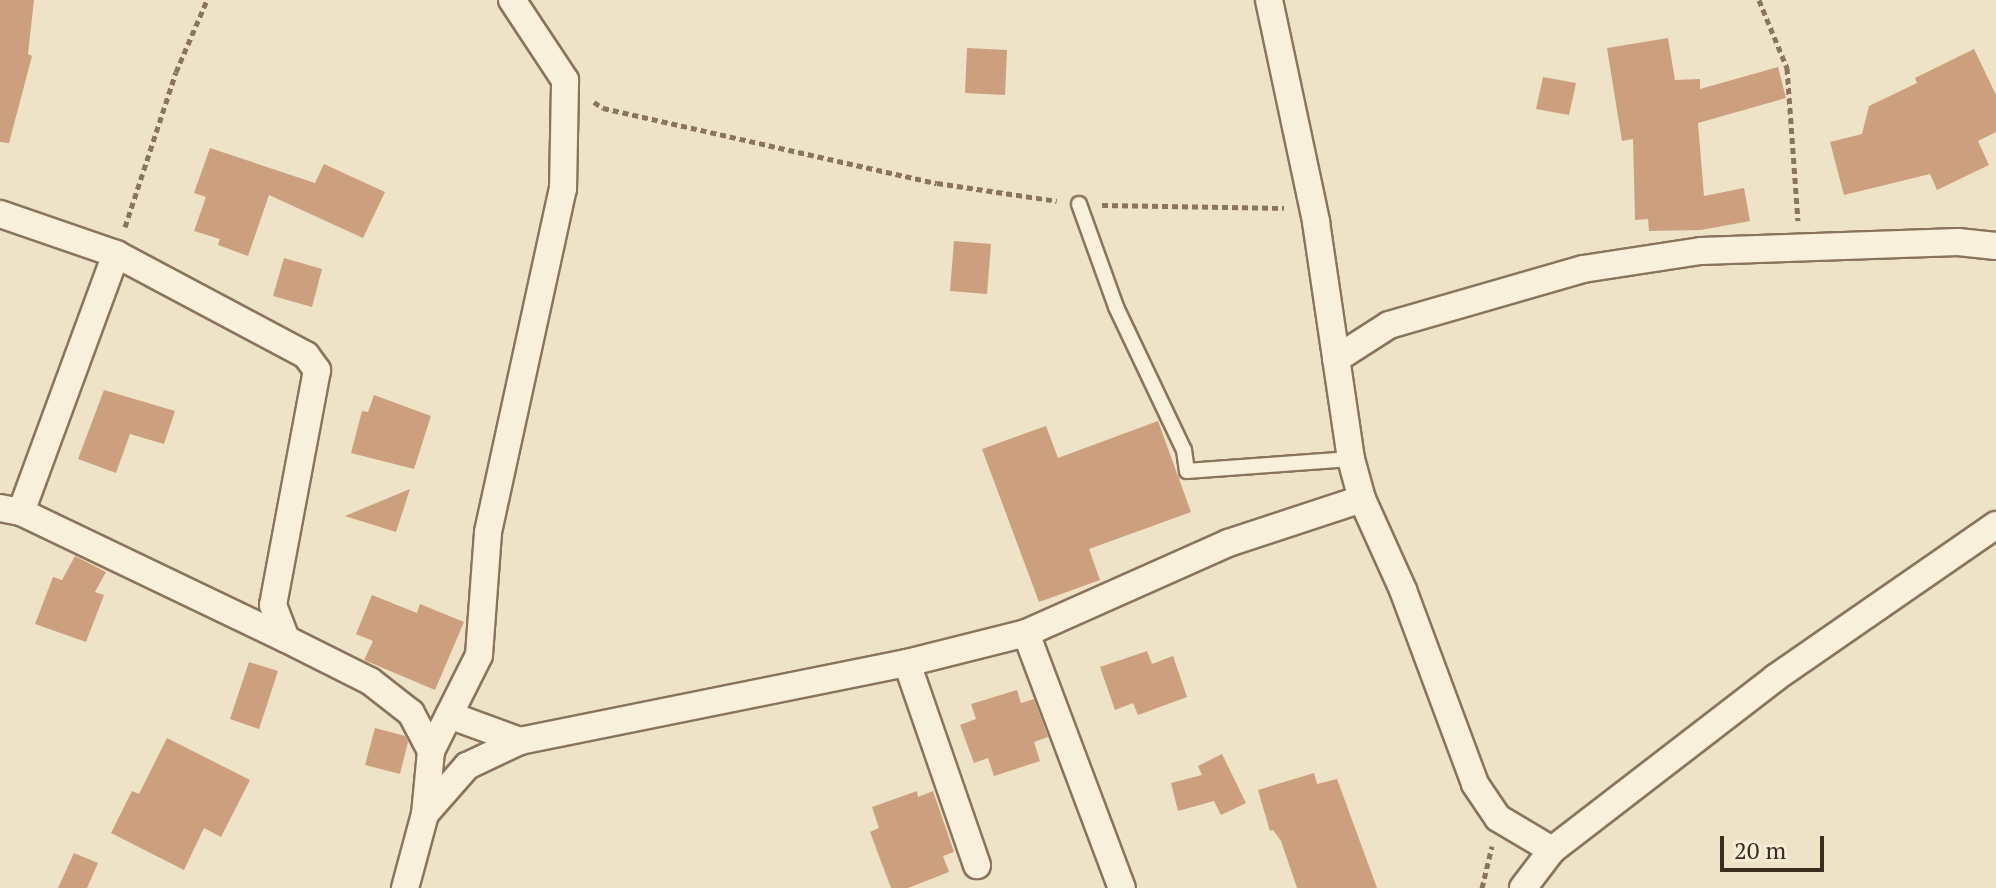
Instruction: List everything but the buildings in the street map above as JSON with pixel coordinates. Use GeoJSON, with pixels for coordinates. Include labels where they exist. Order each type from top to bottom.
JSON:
{"type":"FeatureCollection","features":[{"type":"Feature","properties":{"kind":"street"},"geometry":{"type":"LineString","coordinates":[[405,888],[425,814],[431,751],[479,655],[488,532],[563,189],[565,80],[512,0]]}},
{"type":"Feature","properties":{"kind":"street"},"geometry":{"type":"LineString","coordinates":[[1269,0],[1316,222],[1351,459],[1362,499],[1403,590],[1475,784],[1498,818],[1552,850]]}},
{"type":"Feature","properties":{"kind":"street"},"geometry":{"type":"LineString","coordinates":[[0,214],[116,254],[306,355],[317,370],[273,605],[286,639]]}},
{"type":"Feature","properties":{"kind":"street"},"geometry":{"type":"LineString","coordinates":[[1336,359],[1389,325],[1583,269],[1701,251],[1958,242],[1996,246]]}},
{"type":"Feature","properties":{"kind":"street"},"geometry":{"type":"LineString","coordinates":[[116,254],[10,510],[370,681],[411,713],[431,751]]}},
{"type":"Feature","properties":{"kind":"street"},"geometry":{"type":"LineString","coordinates":[[425,814],[467,766],[520,741],[907,663],[1026,633],[1228,543],[1362,499]]}},
{"type":"Feature","properties":{"kind":"street"},"geometry":{"type":"LineString","coordinates":[[1523,888],[1552,850],[1775,678],[1996,525]]}},
{"type":"Feature","properties":{"kind":"street"},"geometry":{"type":"LineString","coordinates":[[1026,633],[1122,888]]}},
{"type":"Feature","properties":{"kind":"street"},"geometry":{"type":"LineString","coordinates":[[907,663],[977,865]]}},
{"type":"Feature","properties":{"kind":"street"},"geometry":{"type":"LineString","coordinates":[[449,715],[520,741]]}},
{"type":"Feature","properties":{"kind":"lane"},"geometry":{"type":"LineString","coordinates":[[1079,204],[1116,307],[1184,450],[1187,471],[1351,459]]}},
{"type":"Feature","properties":{"kind":"path"},"geometry":{"type":"LineString","coordinates":[[116,254],[176,72],[207,0]]}},
{"type":"Feature","properties":{"kind":"path"},"geometry":{"type":"LineString","coordinates":[[1759,0],[1787,68],[1800,248]]}},
{"type":"Feature","properties":{"kind":"path"},"geometry":{"type":"LineString","coordinates":[[565,80],[603,108],[937,183],[1079,204],[1285,208],[1316,222]]}},
{"type":"Feature","properties":{"kind":"path"},"geometry":{"type":"LineString","coordinates":[[1482,888],[1498,818]]}}]}
